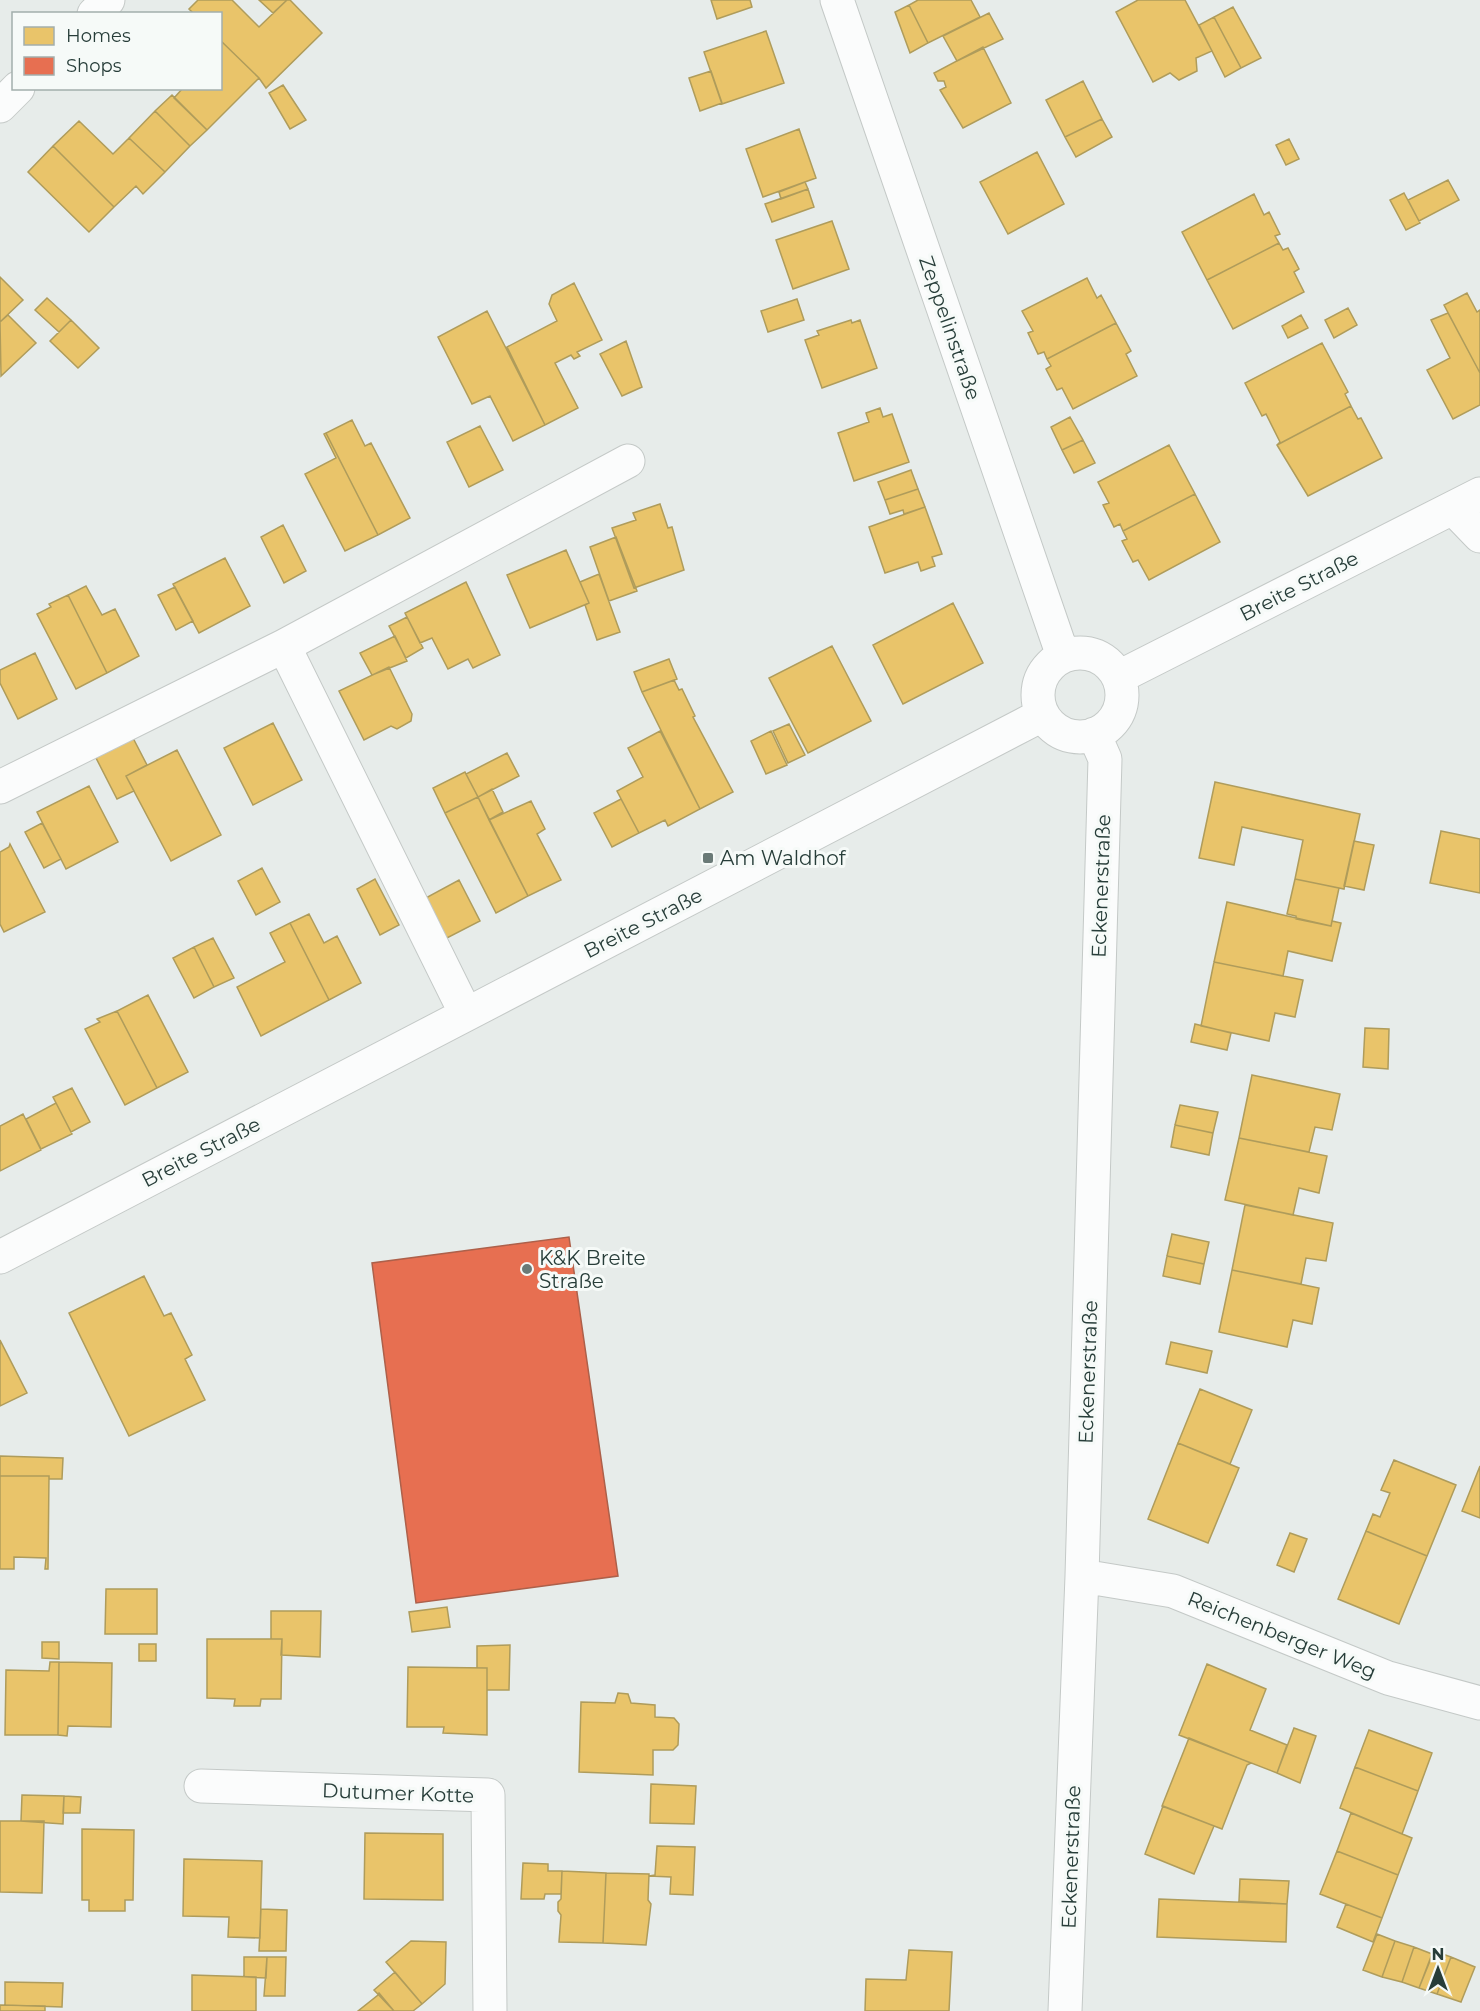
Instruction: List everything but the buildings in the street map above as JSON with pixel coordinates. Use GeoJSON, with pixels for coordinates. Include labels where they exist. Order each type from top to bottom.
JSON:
{"type":"FeatureCollection","features":[{"type":"Feature","properties":{"kind":"street"},"geometry":{"type":"LineString","coordinates":[[96,12],[108,0]]}},
{"type":"Feature","properties":{"kind":"street","name":"Zeppelinstraße"},"geometry":{"type":"LineString","coordinates":[[837,0],[1063,656]]}},
{"type":"Feature","properties":{"kind":"street"},"geometry":{"type":"LineString","coordinates":[[0,106],[16,90]]}},
{"type":"Feature","properties":{"kind":"street"},"geometry":{"type":"LineString","coordinates":[[0,786],[284,646],[628,461]]}},
{"type":"Feature","properties":{"kind":"street"},"geometry":{"type":"LineString","coordinates":[[1467,501],[1480,536]]}},
{"type":"Feature","properties":{"kind":"street","name":"Breite Straße"},"geometry":{"type":"LineString","coordinates":[[1119,677],[1467,501]]}},
{"type":"Feature","properties":{"kind":"street"},"geometry":{"type":"LineString","coordinates":[[284,646],[466,1014]]}},
{"type":"Feature","properties":{"kind":"street"},"geometry":{"type":"LineString","coordinates":[[1079,652],[1095,655],[1109,663],[1119,677],[1123,694],[1119,711],[1109,726],[1094,734],[1079,737],[1065,734],[1052,726],[1042,715],[1037,698],[1040,681],[1048,666],[1063,656],[1079,652]]}},
{"type":"Feature","properties":{"kind":"street","name":"Breite Straße"},"geometry":{"type":"LineString","coordinates":[[0,1257],[1042,715]]}},
{"type":"Feature","properties":{"kind":"street","name":"Eckenerstraße"},"geometry":{"type":"LineString","coordinates":[[1065,2011],[1082,1576],[1105,759],[1094,734]]}},
{"type":"Feature","properties":{"kind":"street","name":"Reichenberger Weg"},"geometry":{"type":"LineString","coordinates":[[1082,1576],[1173,1591],[1388,1678],[1480,1703]]}},
{"type":"Feature","properties":{"kind":"street","name":"Dutumer Kotte"},"geometry":{"type":"LineString","coordinates":[[201,1786],[488,1796],[490,2011]]}},
{"type":"Feature","properties":{"kind":"place","name":"Am Waldhof"},"geometry":{"type":"Point","coordinates":[708,858]}},
{"type":"Feature","properties":{"kind":"place","name":"K&K Breite Straße"},"geometry":{"type":"Point","coordinates":[527,1269]}}]}
